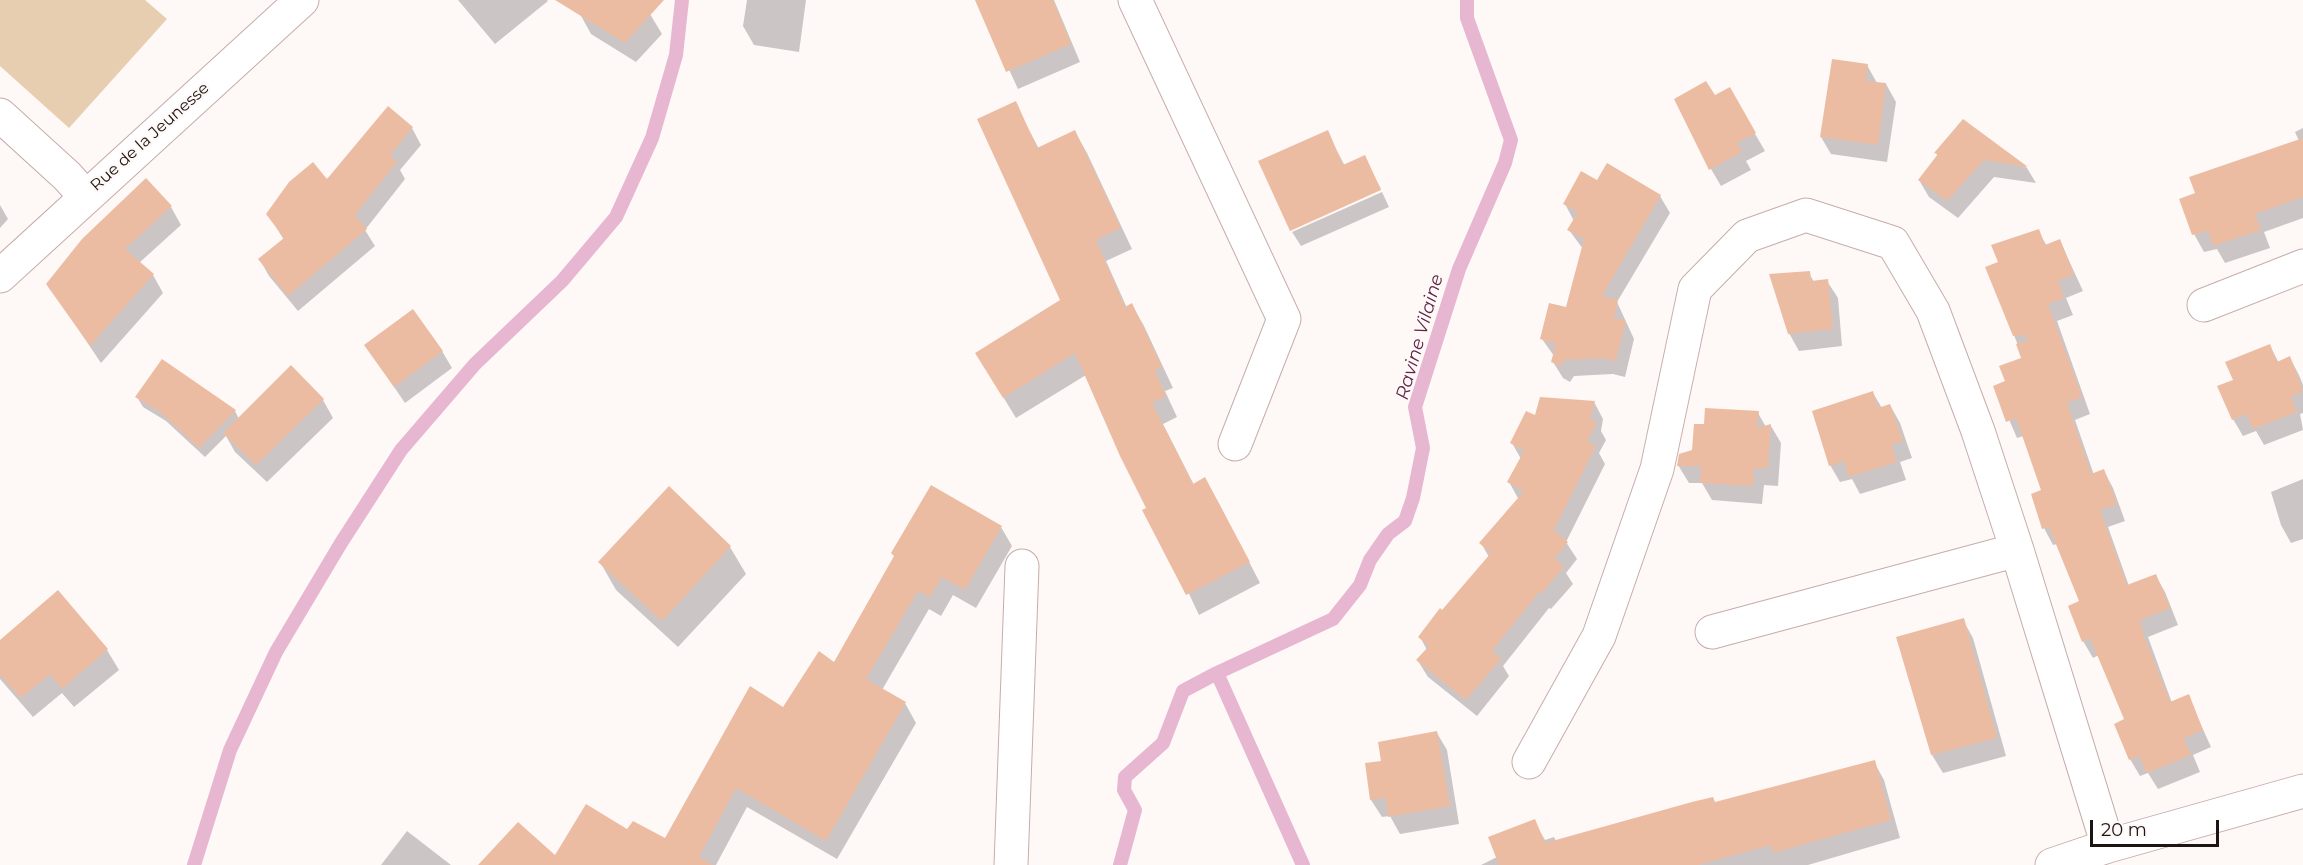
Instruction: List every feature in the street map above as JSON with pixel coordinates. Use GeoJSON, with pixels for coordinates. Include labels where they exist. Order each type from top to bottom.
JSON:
{"type":"FeatureCollection","features":[{"type":"Feature","properties":{"kind":"street"},"geometry":{"type":"LineString","coordinates":[[1135,0],[1284,319],[1235,444]]}},
{"type":"Feature","properties":{"kind":"street","name":"Rue de la Jeunesse"},"geometry":{"type":"LineString","coordinates":[[0,276],[290,3]]}},
{"type":"Feature","properties":{"kind":"street"},"geometry":{"type":"LineString","coordinates":[[0,115],[68,176],[86,196]]}},
{"type":"Feature","properties":{"kind":"street"},"geometry":{"type":"LineString","coordinates":[[1529,762],[1599,636],[1656,469],[1695,290],[1747,236],[1806,215],[1893,243],[1934,311],[1978,431],[2017,550],[2108,846]]}},
{"type":"Feature","properties":{"kind":"street"},"geometry":{"type":"LineString","coordinates":[[2204,305],[2303,266]]}},
{"type":"Feature","properties":{"kind":"street"},"geometry":{"type":"LineString","coordinates":[[1712,632],[2017,550]]}},
{"type":"Feature","properties":{"kind":"street"},"geometry":{"type":"LineString","coordinates":[[1011,865],[1022,566]]}},
{"type":"Feature","properties":{"kind":"street"},"geometry":{"type":"LineString","coordinates":[[2052,865],[2108,846],[2303,791]]}},
{"type":"Feature","properties":{"kind":"shaded area"},"geometry":{"type":"Polygon","coordinates":[[[0,0],[145,0],[167,19],[69,128],[0,66],[0,0]]]}},
{"type":"Feature","properties":{"kind":"building"},"geometry":{"type":"Polygon","coordinates":[[[555,0],[664,0],[625,43],[555,0]]]}},
{"type":"Feature","properties":{"kind":"building"},"geometry":{"type":"Polygon","coordinates":[[[975,0],[1053,0],[1071,44],[1006,72],[975,0]]]}},
{"type":"Feature","properties":{"kind":"building"},"geometry":{"type":"Polygon","coordinates":[[[1832,59],[1868,64],[1866,81],[1886,83],[1878,145],[1820,137],[1832,59]]]}},
{"type":"Feature","properties":{"kind":"building"},"geometry":{"type":"Polygon","coordinates":[[[1706,81],[1715,95],[1730,87],[1756,133],[1737,143],[1742,152],[1709,170],[1674,99],[1706,81]]]}},
{"type":"Feature","properties":{"kind":"building"},"geometry":{"type":"Polygon","coordinates":[[[1016,101],[1037,148],[1075,130],[1121,228],[1096,240],[1125,307],[1132,303],[1162,367],[1155,370],[1166,396],[1152,403],[1193,484],[1205,477],[1250,562],[1186,595],[1142,510],[1146,508],[1120,456],[1075,353],[1003,398],[975,353],[1060,300],[977,119],[1016,101]]]}},
{"type":"Feature","properties":{"kind":"building"},"geometry":{"type":"Polygon","coordinates":[[[388,106],[413,127],[390,155],[397,162],[355,215],[367,229],[288,296],[258,259],[284,238],[266,214],[289,182],[313,162],[327,179],[388,106]]]}},
{"type":"Feature","properties":{"kind":"building"},"geometry":{"type":"Polygon","coordinates":[[[1963,119],[2028,167],[1984,160],[1947,201],[1918,180],[1938,154],[1934,153],[1963,119]]]}},
{"type":"Feature","properties":{"kind":"building"},"geometry":{"type":"Polygon","coordinates":[[[1328,130],[1343,165],[1365,155],[1381,190],[1290,231],[1258,161],[1328,130]]]}},
{"type":"Feature","properties":{"kind":"building"},"geometry":{"type":"Polygon","coordinates":[[[2303,138],[2303,197],[2255,214],[2261,230],[2213,246],[2208,231],[2192,235],[2179,199],[2195,193],[2189,177],[2303,138]]]}},
{"type":"Feature","properties":{"kind":"building"},"geometry":{"type":"Polygon","coordinates":[[[1607,163],[1661,195],[1602,296],[1618,300],[1614,318],[1626,321],[1616,361],[1603,358],[1564,360],[1561,366],[1551,362],[1556,344],[1540,339],[1549,303],[1566,307],[1584,239],[1567,230],[1578,212],[1563,204],[1581,171],[1597,180],[1607,163]]]}},
{"type":"Feature","properties":{"kind":"building"},"geometry":{"type":"Polygon","coordinates":[[[146,178],[172,206],[125,249],[154,274],[90,346],[46,284],[82,239],[146,178]]]}},
{"type":"Feature","properties":{"kind":"building"},"geometry":{"type":"Polygon","coordinates":[[[2039,229],[2045,245],[2060,239],[2074,274],[2058,281],[2064,298],[2048,304],[2082,397],[2067,403],[2091,474],[2104,469],[2117,504],[2100,510],[2127,585],[2156,574],[2170,608],[2140,620],[2144,636],[2170,702],[2189,694],[2203,730],[2184,738],[2191,755],[2147,773],[2139,756],[2129,760],[2114,724],[2124,719],[2090,638],[2082,642],[2068,606],[2079,601],[2049,527],[2042,529],[2031,494],[2041,490],[2016,418],[2006,422],[1993,386],[2005,381],[1999,366],[2021,358],[2016,344],[2027,341],[2026,335],[2013,336],[1985,267],[1998,262],[1991,245],[2039,229]]]}},
{"type":"Feature","properties":{"kind":"building"},"geometry":{"type":"Polygon","coordinates":[[[1810,271],[1811,281],[1828,279],[1833,329],[1788,334],[1769,274],[1810,271]]]}},
{"type":"Feature","properties":{"kind":"building"},"geometry":{"type":"Polygon","coordinates":[[[413,309],[443,351],[394,387],[364,345],[413,309]]]}},
{"type":"Feature","properties":{"kind":"building"},"geometry":{"type":"Polygon","coordinates":[[[2270,344],[2277,362],[2290,356],[2303,391],[2291,397],[2297,412],[2253,429],[2246,414],[2232,420],[2217,386],[2233,380],[2225,362],[2270,344]]]}},
{"type":"Feature","properties":{"kind":"building"},"geometry":{"type":"Polygon","coordinates":[[[162,359],[236,410],[199,448],[159,411],[135,397],[162,359]]]}},
{"type":"Feature","properties":{"kind":"building"},"geometry":{"type":"Polygon","coordinates":[[[291,365],[324,399],[256,465],[223,433],[291,365]]]}},
{"type":"Feature","properties":{"kind":"building"},"geometry":{"type":"Polygon","coordinates":[[[1873,391],[1878,408],[1890,404],[1903,441],[1891,445],[1897,462],[1849,477],[1844,461],[1829,466],[1812,411],[1873,391]]]}},
{"type":"Feature","properties":{"kind":"building"},"geometry":{"type":"Polygon","coordinates":[[[1540,397],[1595,401],[1590,419],[1597,422],[1587,442],[1596,446],[1554,530],[1568,542],[1555,558],[1564,567],[1541,594],[1539,592],[1492,651],[1501,659],[1466,700],[1416,660],[1429,646],[1418,637],[1440,608],[1442,610],[1491,553],[1479,543],[1524,491],[1507,482],[1524,451],[1510,443],[1526,411],[1535,415],[1540,397]]]}},
{"type":"Feature","properties":{"kind":"building"},"geometry":{"type":"Polygon","coordinates":[[[1705,408],[1759,411],[1757,428],[1771,424],[1768,468],[1754,468],[1753,486],[1700,483],[1701,466],[1677,466],[1679,454],[1692,450],[1694,424],[1704,424],[1705,408]]]}},
{"type":"Feature","properties":{"kind":"building"},"geometry":{"type":"Polygon","coordinates":[[[931,485],[1002,526],[965,590],[942,577],[930,597],[918,591],[866,679],[906,702],[826,841],[736,788],[699,857],[713,865],[478,865],[518,822],[555,855],[586,804],[627,829],[633,821],[665,838],[750,686],[783,707],[819,651],[834,662],[894,556],[891,553],[931,485]]]}},
{"type":"Feature","properties":{"kind":"building"},"geometry":{"type":"Polygon","coordinates":[[[669,486],[731,546],[662,621],[598,562],[669,486]]]}},
{"type":"Feature","properties":{"kind":"building"},"geometry":{"type":"Polygon","coordinates":[[[58,590],[108,649],[62,689],[50,674],[21,698],[0,675],[0,640],[58,590]]]}},
{"type":"Feature","properties":{"kind":"building"},"geometry":{"type":"Polygon","coordinates":[[[1964,618],[1997,738],[1931,755],[1896,637],[1964,618]]]}},
{"type":"Feature","properties":{"kind":"building"},"geometry":{"type":"Polygon","coordinates":[[[1437,731],[1450,806],[1388,817],[1386,798],[1370,800],[1365,763],[1381,761],[1378,742],[1437,731]]]}},
{"type":"Feature","properties":{"kind":"building"},"geometry":{"type":"Polygon","coordinates":[[[1875,760],[1891,820],[1773,853],[1771,845],[1698,865],[1499,865],[1488,837],[1535,819],[1545,843],[1692,802],[1713,797],[1715,802],[1875,760]]]}},
{"type":"Feature","properties":{"kind":"waterway"},"geometry":{"type":"LineString","coordinates":[[194,865],[230,750],[276,652],[341,543],[401,450],[475,364],[562,281],[616,217],[652,138],[676,55],[682,0]]}},
{"type":"Feature","properties":{"kind":"waterway","name":"Ravine Vilaine"},"geometry":{"type":"LineString","coordinates":[[1303,865],[1217,673],[1333,619],[1360,585],[1370,560],[1388,534],[1405,521],[1413,498],[1423,448],[1415,407],[1459,269],[1505,163],[1511,140],[1467,18],[1467,0]]}},
{"type":"Feature","properties":{"kind":"waterway","name":"Ravine Vilaine"},"geometry":{"type":"LineString","coordinates":[[1120,865],[1135,810],[1124,790],[1125,777],[1163,743],[1183,691],[1217,673]]}}]}
